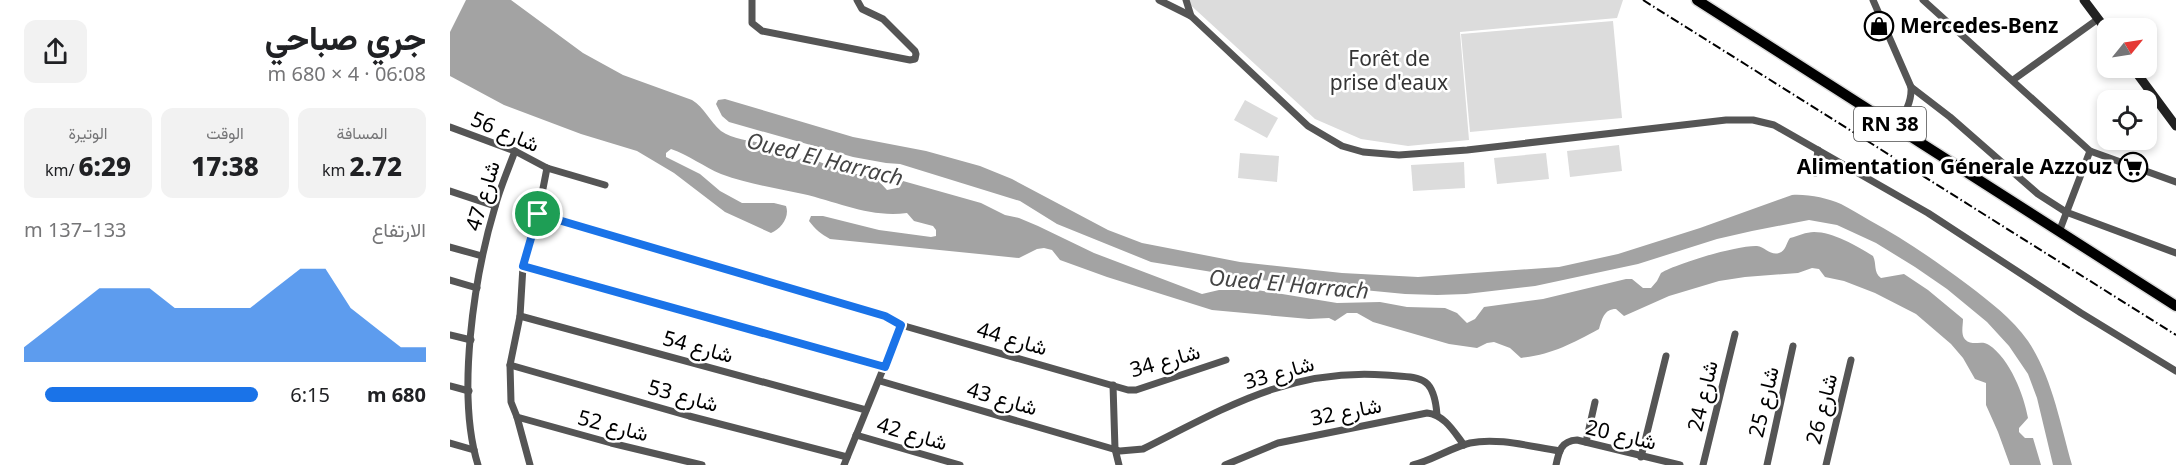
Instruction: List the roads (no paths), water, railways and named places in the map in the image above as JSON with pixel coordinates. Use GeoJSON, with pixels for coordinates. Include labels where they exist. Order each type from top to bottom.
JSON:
{"type":"FeatureCollection","features":[{"type":"Feature","properties":{"kind":"main road","name":"RN 38"},"geometry":{"type":"LineString","coordinates":[[1697,0],[2176,306]]}},
{"type":"Feature","properties":{"kind":"street"},"geometry":{"type":"LineString","coordinates":[[752,0],[752,23],[762,30],[910,60],[915,59],[915,51],[883,19],[862,9],[857,0]]}},
{"type":"Feature","properties":{"kind":"street"},"geometry":{"type":"LineString","coordinates":[[1159,0],[1191,16],[1308,126],[1333,141],[1363,152],[1399,156],[1743,119],[1774,125],[1928,213],[2081,313],[2176,371]]}},
{"type":"Feature","properties":{"kind":"street"},"geometry":{"type":"LineString","coordinates":[[1186,0],[1191,16]]}},
{"type":"Feature","properties":{"kind":"street"},"geometry":{"type":"LineString","coordinates":[[1873,0],[1911,87],[1903,117],[1895,127]]}},
{"type":"Feature","properties":{"kind":"street"},"geometry":{"type":"LineString","coordinates":[[1924,0],[2090,152],[2176,182]]}},
{"type":"Feature","properties":{"kind":"street"},"geometry":{"type":"LineString","coordinates":[[2084,0],[2097,18]]}},
{"type":"Feature","properties":{"kind":"street"},"geometry":{"type":"LineString","coordinates":[[2013,80],[2097,20]]}},
{"type":"Feature","properties":{"kind":"street"},"geometry":{"type":"LineString","coordinates":[[2140,78],[2176,126]]}},
{"type":"Feature","properties":{"kind":"street"},"geometry":{"type":"LineString","coordinates":[[1911,87],[1950,117],[2038,194],[2066,212],[2176,253]]}},
{"type":"Feature","properties":{"kind":"street","name":"شارع 56"},"geometry":{"type":"LineString","coordinates":[[450,127],[515,151],[547,168],[605,185]]}},
{"type":"Feature","properties":{"kind":"street"},"geometry":{"type":"LineString","coordinates":[[1815,174],[1818,150]]}},
{"type":"Feature","properties":{"kind":"street","name":"شارع 47"},"geometry":{"type":"LineString","coordinates":[[478,465],[469,420],[471,340],[477,288],[482,256],[495,206],[515,151]]}},
{"type":"Feature","properties":{"kind":"street"},"geometry":{"type":"LineString","coordinates":[[2059,231],[2090,152]]}},
{"type":"Feature","properties":{"kind":"street","name":"شارع 56"},"geometry":{"type":"LineString","coordinates":[[530,465],[511,402],[510,365],[520,315],[523,266],[538,214],[547,168]]}},
{"type":"Feature","properties":{"kind":"street"},"geometry":{"type":"LineString","coordinates":[[450,191],[495,206]]}},
{"type":"Feature","properties":{"kind":"street","name":"شارع 44"},"geometry":{"type":"LineString","coordinates":[[538,214],[885,316],[901,325],[1113,385]]}},
{"type":"Feature","properties":{"kind":"street"},"geometry":{"type":"LineString","coordinates":[[450,247],[482,256]]}},
{"type":"Feature","properties":{"kind":"street"},"geometry":{"type":"LineString","coordinates":[[523,266],[885,367]]}},
{"type":"Feature","properties":{"kind":"street"},"geometry":{"type":"LineString","coordinates":[[450,280],[477,288]]}},
{"type":"Feature","properties":{"kind":"street","name":"شارع 54"},"geometry":{"type":"LineString","coordinates":[[520,315],[866,410]]}},
{"type":"Feature","properties":{"kind":"street"},"geometry":{"type":"LineString","coordinates":[[844,465],[901,325]]}},
{"type":"Feature","properties":{"kind":"street"},"geometry":{"type":"LineString","coordinates":[[450,334],[471,340]]}},
{"type":"Feature","properties":{"kind":"street","name":"شارع 24"},"geometry":{"type":"LineString","coordinates":[[1703,465],[1735,334]]}},
{"type":"Feature","properties":{"kind":"street","name":"شارع 25"},"geometry":{"type":"LineString","coordinates":[[1767,465],[1793,346]]}},
{"type":"Feature","properties":{"kind":"street"},"geometry":{"type":"LineString","coordinates":[[1641,457],[1666,356]]}},
{"type":"Feature","properties":{"kind":"street","name":"شارع 34"},"geometry":{"type":"LineString","coordinates":[[1113,385],[1136,390],[1226,360]]}},
{"type":"Feature","properties":{"kind":"street","name":"شارع 26"},"geometry":{"type":"LineString","coordinates":[[1826,465],[1851,360]]}},
{"type":"Feature","properties":{"kind":"street","name":"شارع 53"},"geometry":{"type":"LineString","coordinates":[[510,365],[689,416],[848,457]]}},
{"type":"Feature","properties":{"kind":"street","name":"شارع 33"},"geometry":{"type":"LineString","coordinates":[[1115,449],[1128,451],[1143,449],[1255,394],[1338,374],[1356,373],[1422,380],[1435,394],[1437,415]]}},
{"type":"Feature","properties":{"kind":"street","name":"شارع 43"},"geometry":{"type":"LineString","coordinates":[[880,381],[1115,449]]}},
{"type":"Feature","properties":{"kind":"street"},"geometry":{"type":"LineString","coordinates":[[1113,385],[1115,449],[1119,465]]}},
{"type":"Feature","properties":{"kind":"street"},"geometry":{"type":"LineString","coordinates":[[450,386],[469,391]]}},
{"type":"Feature","properties":{"kind":"street"},"geometry":{"type":"LineString","coordinates":[[1586,442],[1595,402]]}},
{"type":"Feature","properties":{"kind":"street","name":"شارع 32"},"geometry":{"type":"LineString","coordinates":[[1225,465],[1278,443],[1423,413],[1437,415]]}},
{"type":"Feature","properties":{"kind":"street"},"geometry":{"type":"LineString","coordinates":[[1437,415],[1445,420],[1464,445]]}},
{"type":"Feature","properties":{"kind":"street","name":"شارع 52"},"geometry":{"type":"LineString","coordinates":[[517,417],[702,465]]}},
{"type":"Feature","properties":{"kind":"street","name":"شارع 42"},"geometry":{"type":"LineString","coordinates":[[856,435],[960,465]]}},
{"type":"Feature","properties":{"kind":"street","name":"شارع 20"},"geometry":{"type":"LineString","coordinates":[[1560,451],[1563,445],[1570,441],[1586,442],[1680,465]]}},
{"type":"Feature","properties":{"kind":"street"},"geometry":{"type":"LineString","coordinates":[[1413,465],[1464,445],[1481,442],[1500,442],[1560,451],[1556,465]]}},
{"type":"Feature","properties":{"kind":"street"},"geometry":{"type":"LineString","coordinates":[[450,443],[474,450]]}},
{"type":"Feature","properties":{"kind":"railway"},"geometry":{"type":"LineString","coordinates":[[1643,0],[2176,335]]}},
{"type":"Feature","properties":{"kind":"place","name":"Mercedes-Benz"},"geometry":{"type":"Point","coordinates":[1879,26]}},
{"type":"Feature","properties":{"kind":"place","name":"Alimentation Génerale Azzouz"},"geometry":{"type":"Point","coordinates":[2133,167]}},
{"type":"Feature","properties":{"kind":"park label","name":"Forêt de prise d'eaux"},"geometry":{"type":"Point","coordinates":[1389,71]}},
{"type":"Feature","properties":{"kind":"water label","name":"Oued El Harrach"},"geometry":{"type":"Point","coordinates":[825,159]}},
{"type":"Feature","properties":{"kind":"water label","name":"Oued El Harrach"},"geometry":{"type":"Point","coordinates":[1289,284]}}]}
